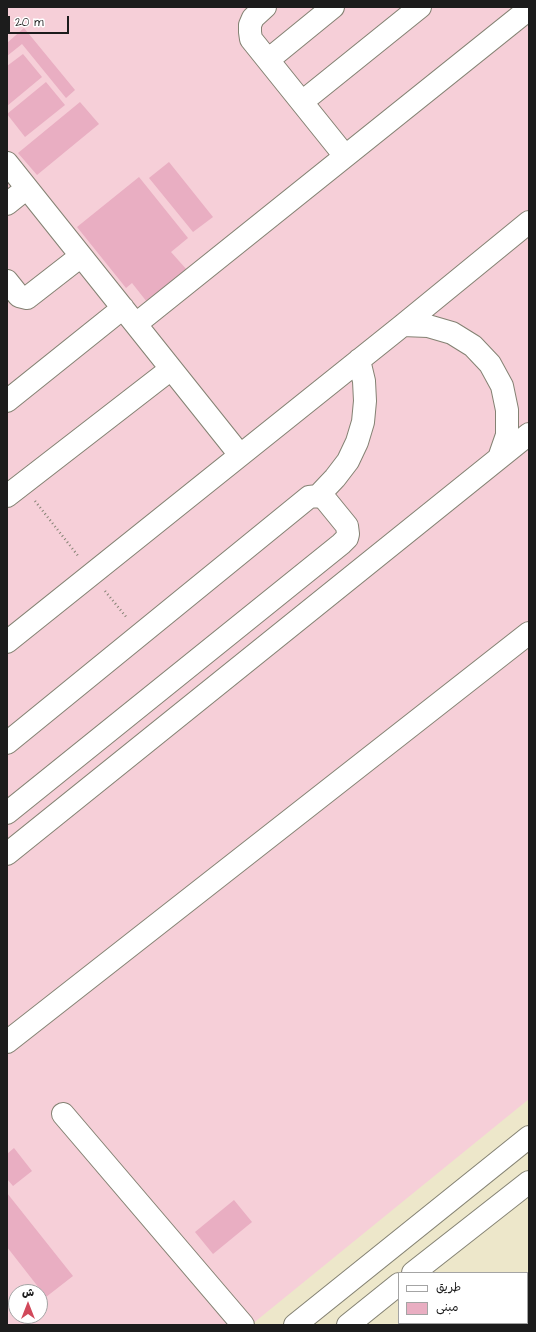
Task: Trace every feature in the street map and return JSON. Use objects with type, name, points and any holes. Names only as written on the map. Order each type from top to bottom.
[{"type":"street","points":[[265,7],[253,18],[250,25],[251,39],[345,156]]},
{"type":"street","points":[[268,60],[333,7]]},
{"type":"street","points":[[302,102],[420,7]]},
{"type":"street","points":[[7,401],[129,316],[345,156],[519,11]]},
{"type":"street","points":[[7,163],[240,455]]},
{"type":"street","points":[[7,204],[27,188]]},
{"type":"street","points":[[7,642],[403,325],[529,222]]},
{"type":"street","points":[[7,281],[19,296],[27,298],[81,256]]},
{"type":"street","points":[[403,325],[428,326],[452,333],[473,346],[490,364],[502,386],[507,410],[507,435],[499,458]]},
{"type":"street","points":[[318,496],[348,461],[357,442],[363,422],[365,401],[364,381],[359,360]]},
{"type":"street","points":[[14,490],[171,369]]},
{"type":"street","points":[[7,854],[529,434]]},
{"type":"street","points":[[7,743],[305,499],[318,496],[325,499],[347,526],[348,534],[344,541],[10,806]]},
{"type":"street","points":[[7,1042],[529,633]]},
{"type":"street","points":[[63,1114],[243,1325]]},
{"type":"street","points":[[295,1325],[529,1137]]},
{"type":"street","points":[[415,1272],[529,1182]]},
{"type":"street","points":[[348,1325],[398,1285]]},
{"type":"path","points":[[14,490],[92,574],[140,634]]},
{"type":"shaded area","points":[[7,7],[529,7],[529,1099],[251,1325],[7,1325]]},
{"type":"building","points":[[24,28],[75,90],[66,98],[22,44],[7,56],[7,43]]},
{"type":"building","points":[[23,54],[42,77],[7,106],[7,66]]},
{"type":"building","points":[[46,82],[65,105],[25,137],[7,114]]},
{"type":"building","points":[[80,102],[99,124],[37,175],[18,153]]},
{"type":"building","points":[[169,162],[213,217],[193,232],[149,178]]},
{"type":"building","points":[[139,177],[188,238],[171,252],[187,270],[147,302],[132,283],[126,288],[77,227]]},
{"type":"building","points":[[14,1148],[32,1171],[13,1186],[7,1179],[7,1154]]},
{"type":"building","points":[[7,1193],[73,1276],[48,1295],[48,1284],[36,1284],[7,1247]]},
{"type":"building","points":[[234,1200],[252,1222],[213,1254],[195,1232]]}]
